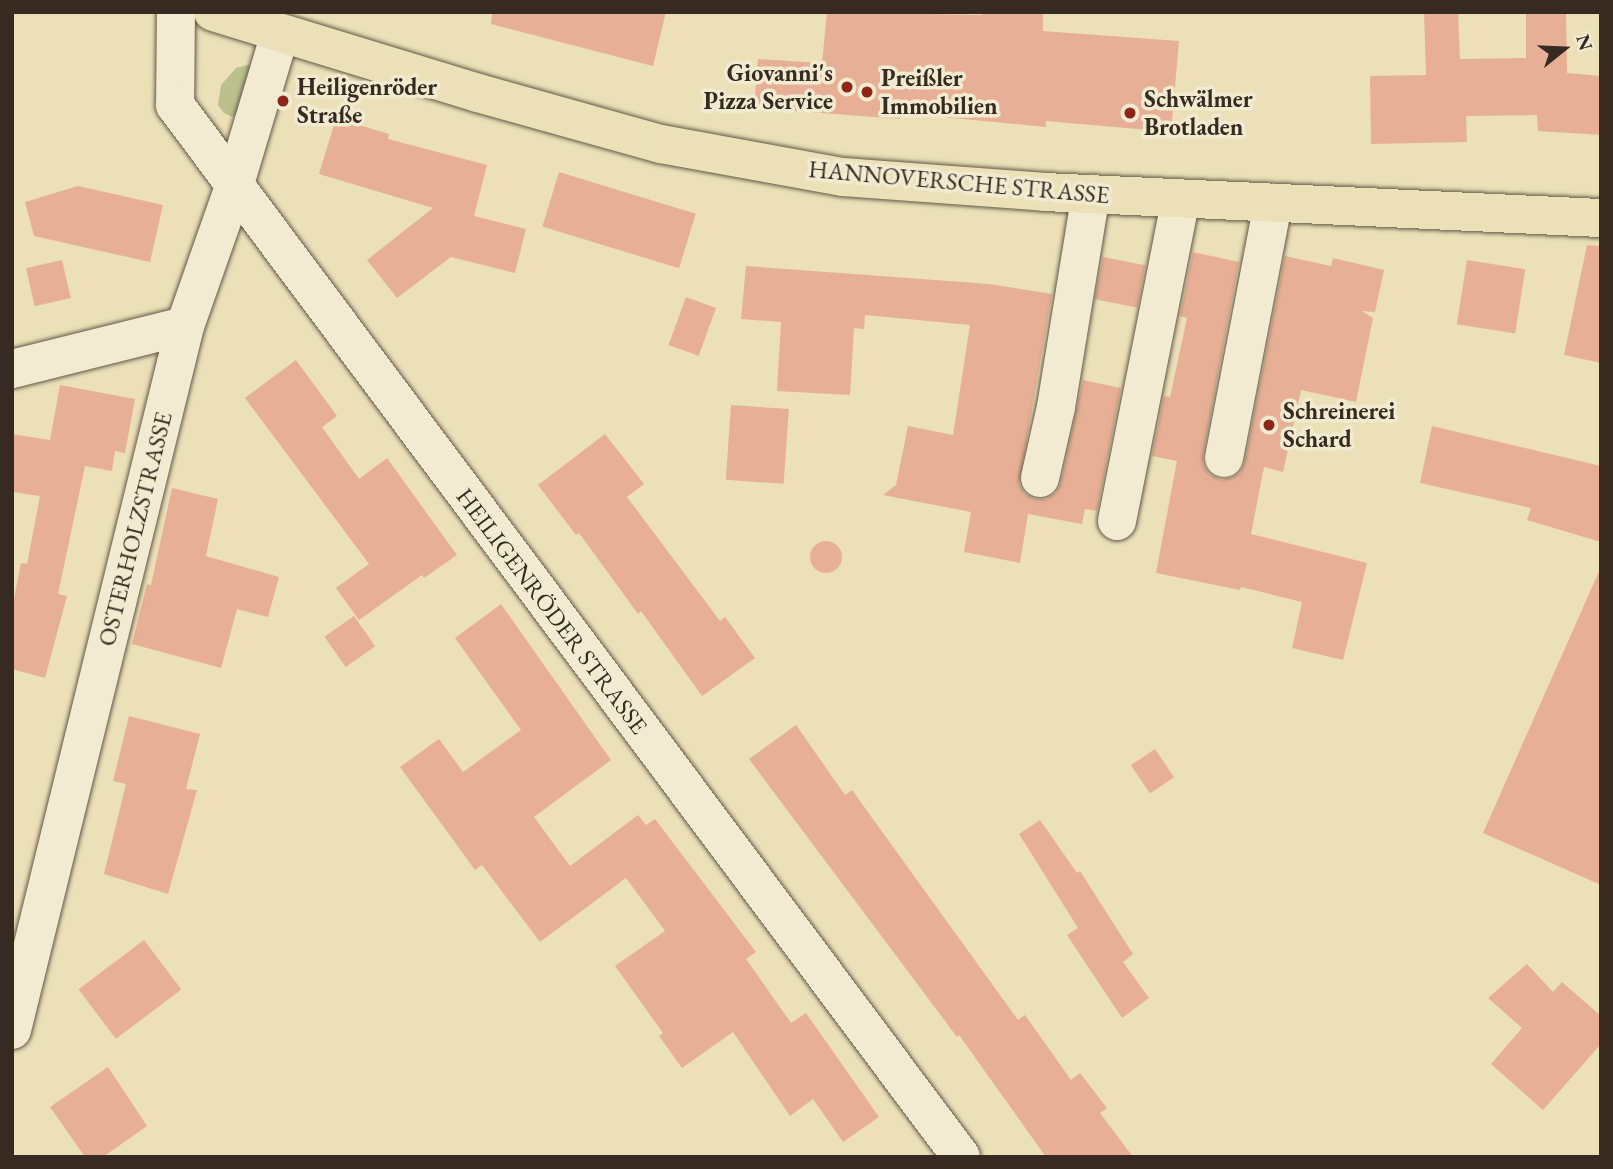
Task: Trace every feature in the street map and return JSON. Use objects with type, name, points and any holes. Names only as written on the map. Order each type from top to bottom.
[{"type":"main road","name":"HANNOVERSCHE STRASSE","points":[[213,12],[280,34],[661,144],[843,177],[1091,194],[1601,218]]},
{"type":"street","name":"HEILIGENRÖDER STRASSE","points":[[176,12],[175,105],[961,1157]]},
{"type":"street","name":"OSTERHOLZSTRASSE","points":[[12,1030],[184,326],[234,187],[280,34]]},
{"type":"street","points":[[1040,478],[1056,407],[1091,194]]},
{"type":"street","points":[[1117,521],[1181,198]]},
{"type":"street","points":[[1224,458],[1273,203]]},
{"type":"street","points":[[12,369],[184,326]]},
{"type":"green space","points":[[252,64],[238,113],[232,117],[224,113],[218,105],[221,85],[236,68]]},
{"type":"building","points":[[492,12],[666,12],[653,66],[491,24]]},
{"type":"building","points":[[827,12],[982,15],[982,12],[1043,12],[1043,31],[1179,41],[1171,132],[1046,121],[1046,127],[901,113],[900,119],[754,108],[758,59],[822,63]]},
{"type":"building","points":[[1424,12],[1458,12],[1460,59],[1526,58],[1526,12],[1566,12],[1567,73],[1601,76],[1601,135],[1538,131],[1537,115],[1466,116],[1467,142],[1371,144],[1370,76],[1426,75]]},
{"type":"building","points":[[336,118],[389,134],[388,139],[487,165],[474,216],[526,229],[515,273],[451,257],[397,298],[367,260],[433,208],[319,174]]},
{"type":"building","points":[[559,172],[696,214],[679,268],[542,227]]},
{"type":"building","points":[[78,186],[163,205],[150,262],[34,236],[25,202]]},
{"type":"building","points":[[1587,245],[1601,246],[1601,363],[1564,355]]},
{"type":"building","points":[[1193,252],[1239,262],[1203,454],[1203,465],[1209,474],[1221,480],[1240,473],[1245,462],[1285,256],[1331,266],[1333,258],[1384,270],[1375,312],[1362,311],[1373,318],[1356,402],[1301,390],[1283,472],[1264,467],[1251,534],[1367,563],[1343,660],[1292,648],[1302,602],[1241,587],[1240,590],[1156,573],[1177,461],[1152,456],[1164,396],[1170,397],[1187,318],[1180,316]]},
{"type":"building","points":[[1103,257],[1145,265],[1137,307],[1095,299]]},
{"type":"building","points":[[62,260],[71,298],[35,306],[26,268]]},
{"type":"building","points":[[1467,260],[1525,269],[1515,333],[1457,324]]},
{"type":"building","points":[[746,266],[989,284],[1052,294],[1019,484],[1025,494],[1035,499],[1046,499],[1056,493],[1061,483],[1083,380],[1121,388],[1097,511],[1085,509],[1082,524],[1028,514],[1020,563],[964,552],[971,512],[883,495],[896,485],[908,426],[953,435],[970,325],[865,315],[864,329],[854,328],[850,395],[777,391],[781,322],[741,319]]},
{"type":"building","points":[[686,297],[716,308],[699,356],[669,345]]},
{"type":"building","points":[[296,360],[337,416],[322,427],[359,479],[387,458],[457,555],[424,578],[422,575],[359,620],[336,588],[369,564],[245,398]]},
{"type":"building","points":[[60,385],[135,399],[125,453],[115,451],[112,471],[85,466],[58,594],[67,596],[45,678],[12,669],[12,609],[21,563],[27,564],[40,496],[12,492],[12,434],[50,440]]},
{"type":"building","points":[[731,405],[789,409],[784,484],[726,480]]},
{"type":"building","points":[[1432,426],[1601,466],[1601,542],[1527,520],[1531,508],[1420,483]]},
{"type":"building","points":[[605,434],[644,484],[627,497],[720,621],[725,617],[755,658],[702,696],[641,611],[638,614],[579,533],[576,535],[538,485]]},
{"type":"building","points":[[172,488],[218,499],[206,556],[279,577],[268,617],[237,609],[221,668],[132,644],[147,584],[151,585]]},
{"type":"building","points":[[826,541],[837,546],[842,557],[837,568],[826,573],[815,568],[810,557],[815,546]]},
{"type":"building","points":[[1601,567],[1601,885],[1483,833]]},
{"type":"building","points":[[501,604],[611,760],[534,817],[570,866],[638,815],[646,825],[655,819],[756,952],[746,959],[791,1023],[806,1013],[879,1117],[843,1142],[813,1099],[790,1116],[733,1032],[682,1068],[659,1036],[663,1033],[615,966],[665,931],[626,878],[540,942],[482,865],[475,870],[400,767],[439,739],[463,772],[521,730],[455,638]]},
{"type":"building","points":[[354,616],[375,646],[346,667],[325,637]]},
{"type":"building","points":[[129,716],[200,734],[186,789],[197,790],[168,894],[104,874],[126,784],[113,781]]},
{"type":"building","points":[[796,725],[845,795],[852,790],[1018,1020],[1025,1015],[1071,1080],[1080,1073],[1107,1108],[1100,1113],[1133,1157],[1046,1157],[959,1035],[957,1037],[749,759]]},
{"type":"building","points":[[1155,749],[1174,777],[1150,793],[1131,765]]},
{"type":"building","points":[[1040,820],[1077,873],[1080,871],[1133,954],[1123,962],[1149,998],[1122,1018],[1067,935],[1078,928],[1019,834]]},
{"type":"building","points":[[144,940],[181,990],[116,1039],[79,989]]},
{"type":"building","points":[[1527,964],[1553,992],[1562,982],[1601,1016],[1601,1044],[1543,1110],[1491,1064],[1522,1028],[1488,998]]},
{"type":"building","points":[[108,1067],[147,1126],[103,1157],[85,1157],[50,1107]]},
{"type":"place","name":"Giovanni's Pizza Service","points":[[847,87]]},
{"type":"place","name":"Preißler Immobilien","points":[[867,92]]},
{"type":"place","name":"Heiligenröder Straße","points":[[283,101]]},
{"type":"place","name":"Schwälmer Brotladen","points":[[1130,113]]},
{"type":"place","name":"Schreinerei Schard","points":[[1269,425]]}]
